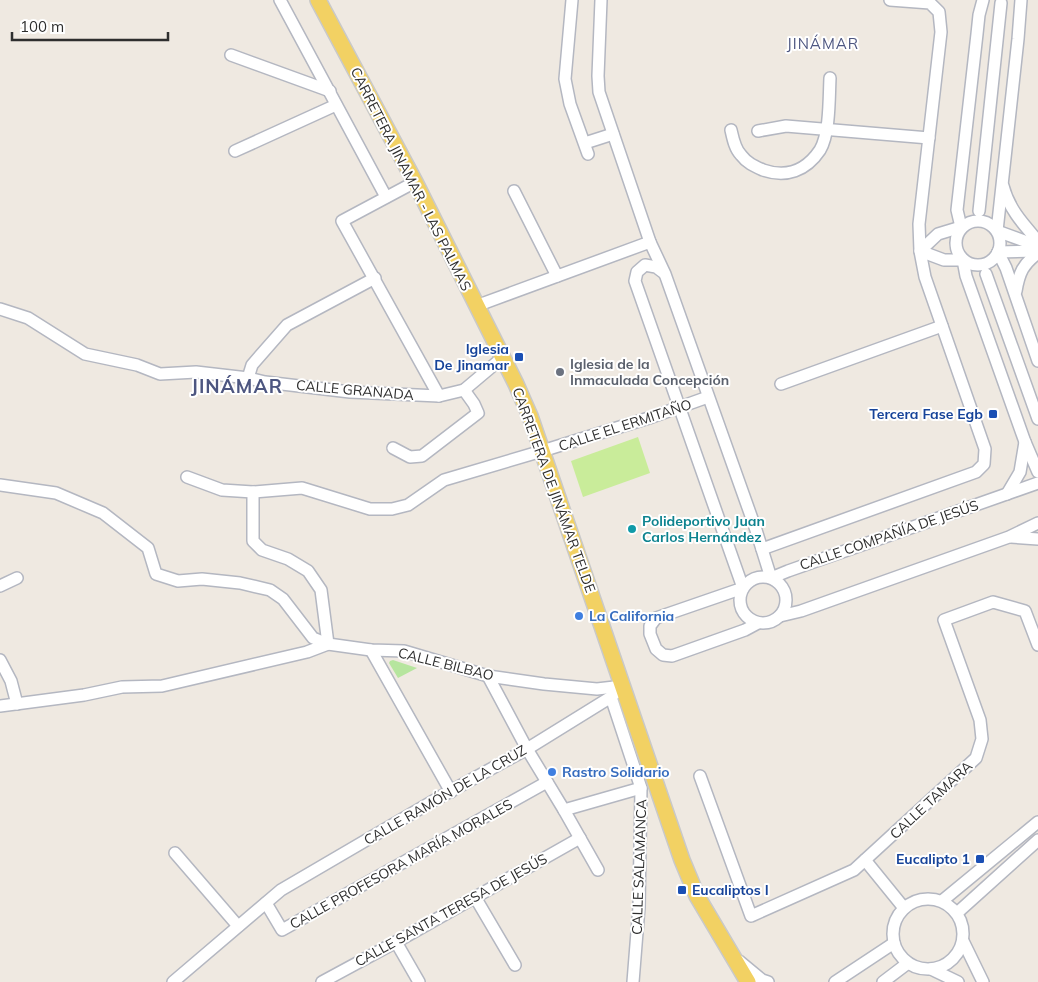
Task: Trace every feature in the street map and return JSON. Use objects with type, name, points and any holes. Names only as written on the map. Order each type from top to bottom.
[{"type":"main road","name":"CARRETERA JINAMAR - LAS PALMAS","points":[[327,0],[352,64],[414,182],[502,358]]},
{"type":"main road","name":"CARRETERA DE JINÁMAR TELDE","points":[[502,358],[530,416],[682,860],[697,896],[748,982]]},
{"type":"street","points":[[280,0],[386,197]]},
{"type":"street","points":[[572,0],[565,79],[570,104],[586,149],[614,134]]},
{"type":"street","points":[[601,0],[599,92],[650,242],[665,274],[771,578]]},
{"type":"street","points":[[781,384],[942,326],[925,277],[920,252],[919,224],[941,32],[940,12],[930,3],[890,0]]},
{"type":"street","points":[[977,0],[979,15]]},
{"type":"street","points":[[920,252],[938,234],[961,227],[968,222],[976,220],[992,225],[1000,238],[1000,245],[993,259],[978,265],[970,264],[963,260],[955,248],[957,233],[961,227],[957,210],[979,15],[983,0]]},
{"type":"street","points":[[1019,28],[1028,0]]},
{"type":"street","points":[[979,211],[1002,3]]},
{"type":"street","points":[[997,231],[1019,28],[1019,3]]},
{"type":"street","points":[[231,55],[330,91]]},
{"type":"street","points":[[731,130],[734,143],[740,154],[752,166],[783,174],[796,171],[811,161],[821,148],[827,129],[830,78]]},
{"type":"street","points":[[234,151],[336,106]]},
{"type":"street","points":[[758,131],[786,126],[929,138]]},
{"type":"street","points":[[414,182],[342,221],[439,396]]},
{"type":"street","points":[[1002,182],[1006,196],[1017,218],[1038,240]]},
{"type":"street","points":[[514,191],[557,276]]},
{"type":"street","points":[[919,224],[938,234]]},
{"type":"street","points":[[997,231],[1038,246]]},
{"type":"street","points":[[650,242],[645,265],[637,272],[635,281],[743,588]]},
{"type":"street","points":[[476,306],[650,242]]},
{"type":"street","points":[[920,252],[944,260]]},
{"type":"street","points":[[998,252],[1038,252]]},
{"type":"street","points":[[998,252],[1016,295],[1038,361]]},
{"type":"street","points":[[1016,295],[1018,277],[1029,260],[1038,252]]},
{"type":"street","points":[[925,277],[937,262],[963,260]]},
{"type":"street","points":[[963,260],[966,276],[1038,472]]},
{"type":"street","points":[[645,265],[656,267],[665,274]]},
{"type":"street","points":[[986,274],[1038,419]]},
{"type":"street","points":[[248,378],[252,364],[287,325],[374,278]]},
{"type":"street","name":"CALLE GRANADA","points":[[0,310],[28,318],[84,354],[137,365],[160,374],[196,372],[350,392],[439,396],[464,390],[502,358]]},
{"type":"street","name":"CALLE COMPAÑÍA DE JESÚS","points":[[762,549],[976,472],[984,464],[985,449],[942,326]]},
{"type":"street","points":[[393,448],[410,457],[422,456],[478,413],[464,390]]},
{"type":"street","name":"CALLE EL ERMITAÑO","points":[[187,477],[222,490],[254,492],[302,488],[370,509],[392,509],[408,505],[444,480],[542,451],[708,397]]},
{"type":"street","points":[[1007,494],[1020,472],[1026,442]]},
{"type":"street","name":"CALLE COMPAÑÍA DE JESÚS","points":[[771,578],[1038,483]]},
{"type":"street","name":"CALLE BILBAO","points":[[0,485],[56,493],[103,513],[148,548],[156,574],[178,581],[202,579],[240,583],[270,590],[283,599],[313,638],[328,644],[371,650],[404,651],[488,676],[544,684],[597,689],[623,686]]},
{"type":"street","points":[[0,706],[84,695],[122,687],[162,686],[307,652],[328,644],[321,590],[308,571],[288,559],[262,550],[253,541],[254,492]]},
{"type":"street","points":[[780,616],[801,611],[1009,537],[1038,523]]},
{"type":"street","points":[[1009,537],[1038,539]]},
{"type":"street","points":[[761,577],[771,578],[780,585],[786,595],[786,606],[780,616],[774,621],[758,623],[748,618],[741,610],[739,599],[743,588],[750,580],[761,577]]},
{"type":"street","points":[[0,586],[17,578]]},
{"type":"street","points":[[743,588],[656,618],[650,626],[650,634],[656,649],[663,655],[672,656],[745,630],[758,623]]},
{"type":"street","name":"CALLE TAMARA","points":[[700,776],[750,916],[854,870],[976,758],[982,740],[980,720],[944,620],[994,602],[1025,611],[1038,645]]},
{"type":"street","points":[[371,650],[450,792]]},
{"type":"street","points":[[0,660],[11,681],[17,704]]},
{"type":"street","points":[[488,676],[526,749],[598,870]]},
{"type":"street","name":"CALLE RAMÓN DE LA CRUZ","points":[[173,982],[281,890],[526,749],[611,696],[623,686]]},
{"type":"street","name":"CALLE SALAMANCA","points":[[611,696],[640,788],[640,907],[633,982]]},
{"type":"street","name":"CALLE PROFESORA MARÍA MORALES","points":[[266,903],[282,930],[547,782]]},
{"type":"street","points":[[564,810],[640,788]]},
{"type":"street","points":[[942,901],[1038,822]]},
{"type":"street","name":"CALLE SANTA TERESA DE JESÚS","points":[[322,982],[580,838]]},
{"type":"street","points":[[957,913],[1038,840]]},
{"type":"street","points":[[175,854],[238,926]]},
{"type":"street","points":[[865,860],[904,908]]},
{"type":"street","points":[[476,897],[515,965]]},
{"type":"street","points":[[932,898],[942,901],[957,913],[963,926],[963,941],[959,952],[952,960],[942,966],[931,969],[919,968],[908,963],[899,954],[894,943],[892,930],[896,918],[912,902],[932,898]]},
{"type":"street","points":[[963,941],[983,982]]},
{"type":"street","points":[[396,942],[419,982]]},
{"type":"street","points":[[835,982],[894,943]]},
{"type":"street","points":[[734,957],[762,980],[768,982]]},
{"type":"street","points":[[883,982],[908,963]]},
{"type":"street","points":[[931,969],[958,982]]},
{"type":"green space","points":[[638,437],[650,473],[583,497],[571,461]]},
{"type":"green space","points":[[393,660],[417,668],[398,678],[389,663]]},
{"type":"place","name":"Iglesia De Jinamar","points":[[519,357]]},
{"type":"place","name":"Iglesia de la Inmaculada Concepción","points":[[560,372]]},
{"type":"place","name":"Tercera Fase Egb","points":[[993,414]]},
{"type":"place","name":"Polideportivo Juan Carlos Hernández","points":[[632,529]]},
{"type":"place","name":"La California","points":[[579,616]]},
{"type":"place","name":"Rastro Solidario","points":[[552,772]]},
{"type":"place","name":"Eucalipto 1","points":[[980,859]]},
{"type":"place","name":"Eucaliptos I","points":[[682,890]]},
{"type":"district","name":"JINÁMAR","points":[[823,43]]},
{"type":"district","name":"JINÁMAR","points":[[237,386]]}]
